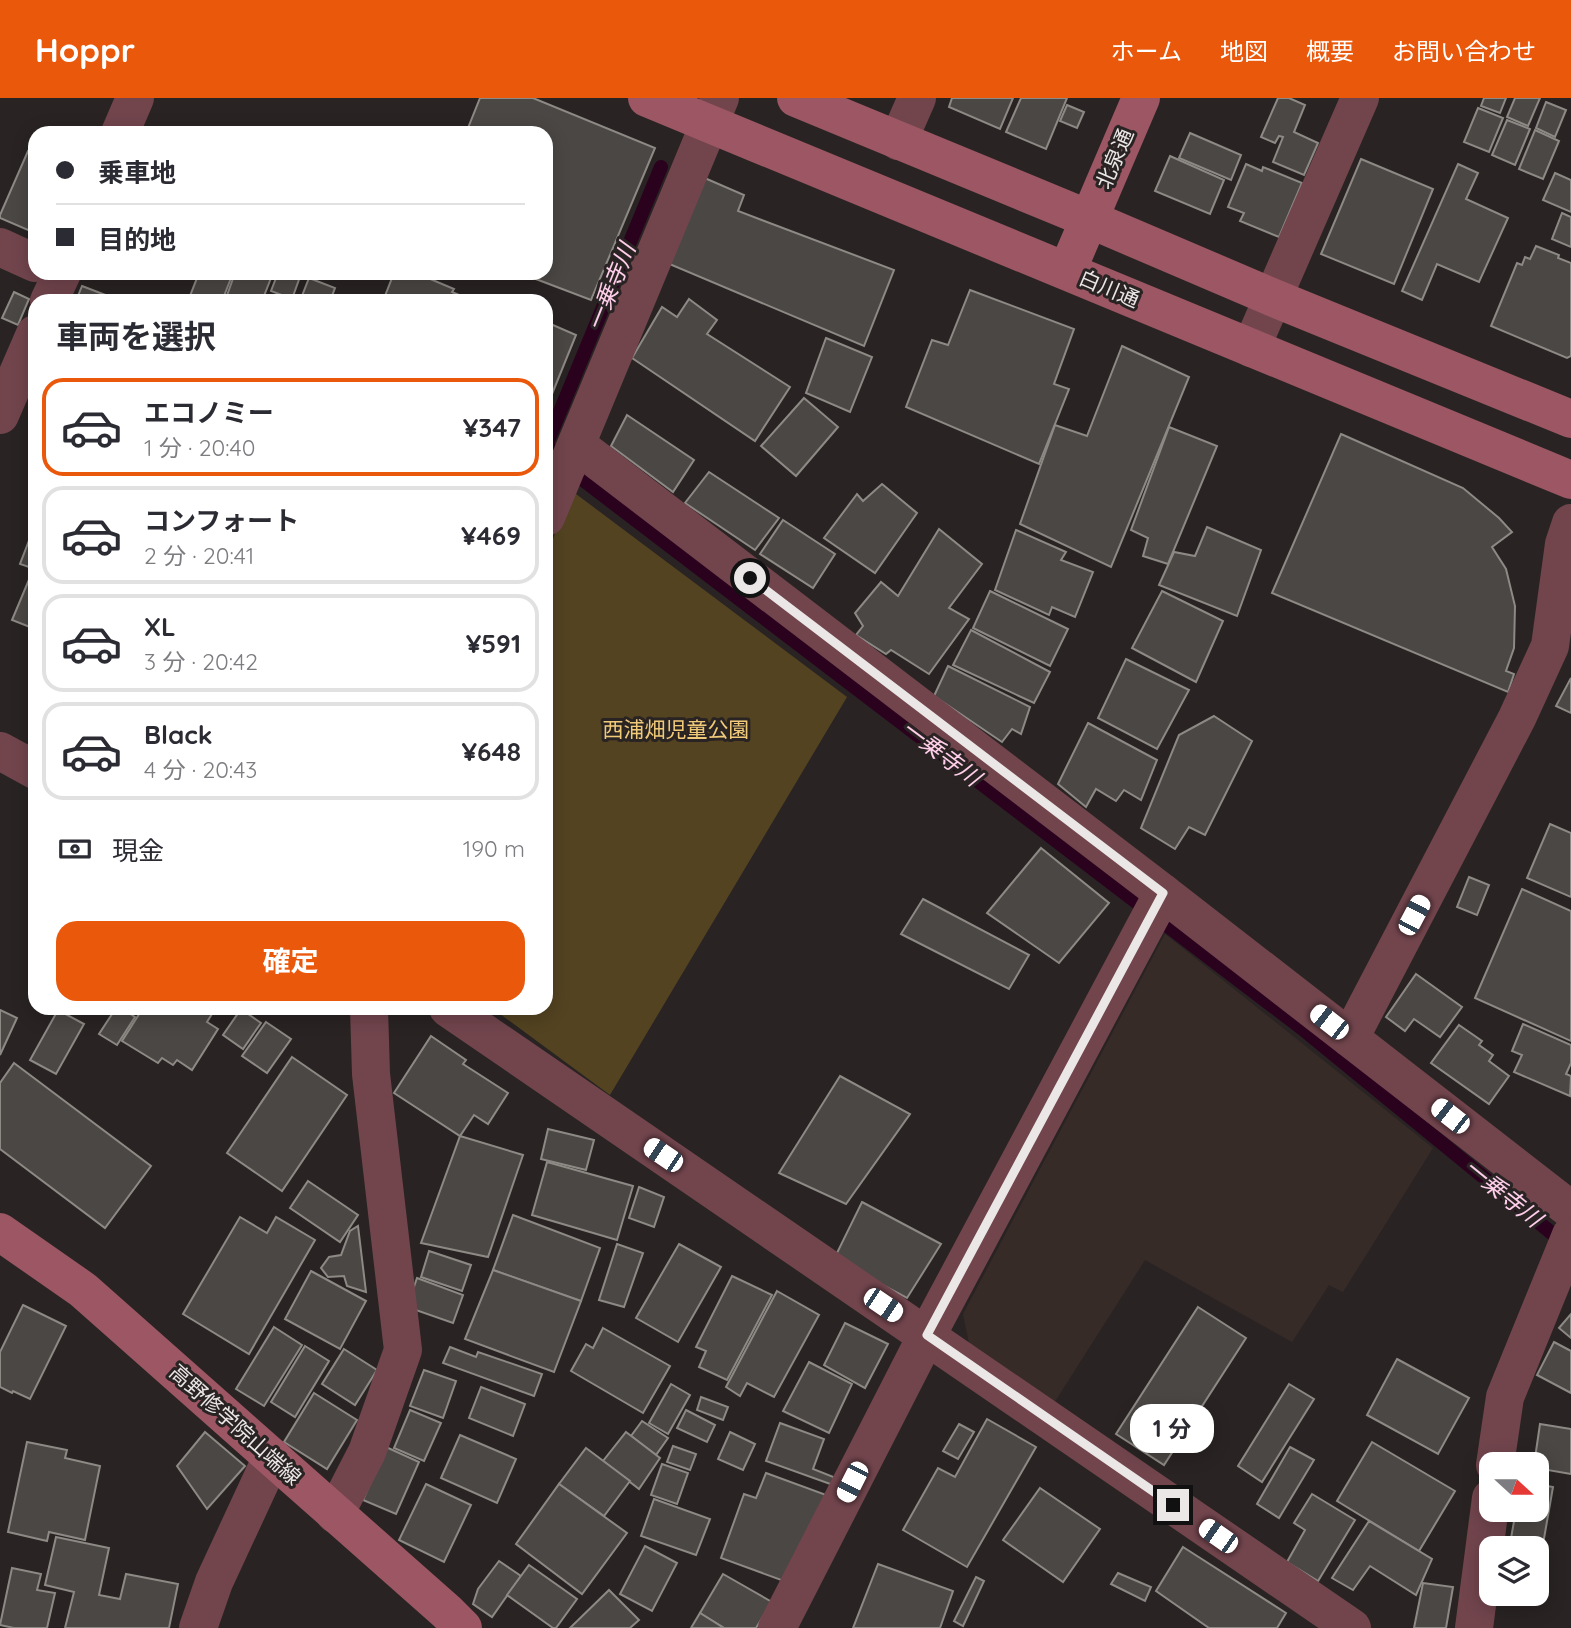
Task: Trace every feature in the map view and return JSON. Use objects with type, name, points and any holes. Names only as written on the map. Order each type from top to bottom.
[{"type":"street","points":[[123,126],[135,98]]},
{"type":"street","name":"白川通","points":[[647,98],[715,111],[1067,271],[1571,480]]},
{"type":"street","points":[[796,98],[1571,419]]},
{"type":"street","points":[[898,141],[917,98]]},
{"type":"street","name":"北泉通","points":[[1067,271],[1141,98]]},
{"type":"street","points":[[1251,348],[1360,98]]},
{"type":"street","points":[[553,501],[715,111]]},
{"type":"street","points":[[0,247],[28,263]]},
{"type":"street","points":[[0,415],[28,350]]},
{"type":"street","points":[[577,445],[1163,893],[1571,1210]]},
{"type":"street","points":[[1350,1038],[1517,718],[1550,646],[1564,544],[1571,523]]},
{"type":"street","points":[[0,751],[28,766]]},
{"type":"street","points":[[777,1628],[927,1335],[1163,893]]},
{"type":"street","points":[[335,1514],[367,1452],[402,1350],[371,1074],[369,1015]]},
{"type":"street","points":[[458,1015],[1352,1628]]},
{"type":"street","name":"高野修学院山端線","points":[[0,1231],[83,1290],[463,1628]]},
{"type":"street","points":[[1497,1452],[1504,1397],[1571,1235]]},
{"type":"street","points":[[198,1628],[214,1582],[272,1457]]},
{"type":"street","points":[[1474,1628],[1488,1522]]},
{"type":"shaded area","points":[[1165,934],[1433,1148],[1343,1292],[1329,1285],[1292,1342],[1145,1260],[1054,1403],[970,1348],[963,1314]]},
{"type":"green space","name":"西浦畑児童公園","points":[[572,491],[847,697],[610,1095],[501,1015],[553,1015],[553,538]]},
{"type":"building","points":[[480,98],[533,98],[655,148],[591,300],[538,280],[553,280],[553,126],[469,126]]},
{"type":"building","points":[[952,98],[1013,98],[1000,129],[949,107]]},
{"type":"building","points":[[1021,98],[1067,98],[1046,149],[1006,132]]},
{"type":"building","points":[[1278,98],[1289,98],[1305,105],[1294,132],[1318,143],[1304,175],[1273,162],[1283,137],[1279,136],[1275,143],[1261,137]]},
{"type":"building","points":[[1484,98],[1506,98],[1500,113],[1481,106]]},
{"type":"building","points":[[1515,98],[1540,98],[1528,126],[1507,117]]},
{"type":"building","points":[[1546,102],[1566,110],[1555,137],[1536,128]]},
{"type":"building","points":[[1067,105],[1084,112],[1077,128],[1060,121]]},
{"type":"building","points":[[1478,108],[1503,118],[1489,152],[1464,142]]},
{"type":"building","points":[[1507,120],[1530,129],[1515,165],[1492,155]]},
{"type":"building","points":[[1535,130],[1559,141],[1543,179],[1519,169]]},
{"type":"building","points":[[1190,133],[1241,155],[1231,180],[1179,158]]},
{"type":"building","points":[[28,151],[28,230],[0,218]]},
{"type":"building","points":[[1170,156],[1224,180],[1210,214],[1155,191]]},
{"type":"building","points":[[1361,159],[1433,189],[1394,284],[1321,254]]},
{"type":"building","points":[[1246,164],[1262,171],[1263,167],[1302,183],[1279,237],[1240,221],[1244,213],[1228,207]]},
{"type":"building","points":[[1458,164],[1478,173],[1466,199],[1508,218],[1479,282],[1437,264],[1422,300],[1402,291]]},
{"type":"building","points":[[1555,173],[1571,180],[1571,212],[1543,200]]},
{"type":"building","points":[[700,176],[744,195],[738,211],[894,270],[864,346],[667,263]]},
{"type":"building","points":[[1562,213],[1571,217],[1571,247],[1552,239]]},
{"type":"building","points":[[1536,246],[1571,263],[1571,356],[1567,358],[1491,326],[1517,263],[1522,265],[1525,257],[1530,259]]},
{"type":"building","points":[[196,280],[230,280],[225,294],[191,294]]},
{"type":"building","points":[[232,280],[270,280],[265,294],[228,294]]},
{"type":"building","points":[[275,280],[299,280],[294,294],[271,291]]},
{"type":"building","points":[[308,280],[335,288],[333,294],[303,294]]},
{"type":"building","points":[[391,280],[433,280],[454,289],[452,292],[457,294],[386,294]]},
{"type":"building","points":[[82,286],[103,294],[79,294]]},
{"type":"building","points":[[970,290],[1074,329],[1054,384],[1069,389],[1039,464],[906,407],[932,340],[948,345]]},
{"type":"building","points":[[14,292],[28,299],[18,325],[2,318]]},
{"type":"building","points":[[689,299],[717,320],[707,334],[790,387],[755,441],[632,358],[662,307],[677,317]]},
{"type":"building","points":[[553,325],[576,335],[553,392]]},
{"type":"building","points":[[826,338],[872,357],[850,412],[806,393]]},
{"type":"building","points":[[1122,346],[1189,377],[1111,567],[1020,524],[1055,425],[1087,436]]},
{"type":"building","points":[[804,398],[838,427],[796,476],[761,446]]},
{"type":"building","points":[[627,415],[694,460],[673,492],[611,446]]},
{"type":"building","points":[[1169,427],[1217,446],[1168,564],[1143,556],[1148,538],[1131,530]]},
{"type":"building","points":[[1341,434],[1463,488],[1512,532],[1492,547],[1506,569],[1515,606],[1514,648],[1506,671],[1514,674],[1508,692],[1272,593]]},
{"type":"building","points":[[709,472],[779,518],[755,550],[685,503]]},
{"type":"building","points":[[882,484],[917,513],[875,573],[824,538],[857,494],[863,501]]},
{"type":"building","points":[[783,520],[835,554],[813,588],[760,554]]},
{"type":"building","points":[[1207,527],[1261,550],[1237,616],[1159,585],[1174,552],[1195,556]]},
{"type":"building","points":[[939,529],[982,564],[949,608],[969,619],[929,674],[891,650],[886,654],[856,635],[863,626],[855,613],[881,582],[898,596]]},
{"type":"building","points":[[1016,530],[1066,552],[1061,560],[1093,572],[1075,617],[1052,607],[1049,615],[995,590]]},
{"type":"building","points":[[28,543],[28,567],[20,564]]},
{"type":"building","points":[[28,582],[28,626],[12,620]]},
{"type":"building","points":[[990,591],[1068,629],[1050,666],[973,628]]},
{"type":"building","points":[[1162,591],[1223,621],[1196,682],[1132,648]]},
{"type":"building","points":[[971,630],[1050,672],[1034,703],[953,665]]},
{"type":"building","points":[[1126,659],[1189,690],[1157,749],[1098,718]]},
{"type":"building","points":[[948,666],[1030,707],[1021,734],[1012,729],[1002,742],[934,696]]},
{"type":"building","points":[[1571,678],[1571,713],[1556,706]]},
{"type":"building","points":[[1214,716],[1252,741],[1205,835],[1189,827],[1175,849],[1141,828],[1179,735]]},
{"type":"building","points":[[1088,723],[1157,760],[1141,800],[1124,790],[1116,801],[1096,789],[1086,807],[1058,784]]},
{"type":"building","points":[[1550,824],[1571,833],[1571,897],[1527,878]]},
{"type":"building","points":[[1041,848],[1109,903],[1059,963],[987,913]]},
{"type":"building","points":[[1469,877],[1489,885],[1477,915],[1457,907]]},
{"type":"building","points":[[1522,889],[1571,911],[1571,1041],[1475,998]]},
{"type":"building","points":[[923,899],[1029,955],[1009,989],[901,934]]},
{"type":"building","points":[[1416,974],[1462,1007],[1440,1037],[1414,1019],[1405,1031],[1386,1017]]},
{"type":"building","points":[[0,1010],[17,1018],[0,1055]]},
{"type":"building","points":[[55,1015],[67,1015],[84,1024],[56,1074],[30,1060]]},
{"type":"building","points":[[111,1015],[135,1017],[117,1045],[99,1034]]},
{"type":"building","points":[[139,1015],[211,1015],[207,1022],[218,1029],[192,1070],[177,1060],[173,1065],[162,1058],[158,1063],[122,1041]]},
{"type":"building","points":[[237,1015],[250,1015],[261,1023],[243,1049],[223,1035]]},
{"type":"building","points":[[266,1022],[291,1039],[267,1073],[242,1056]]},
{"type":"building","points":[[1523,1024],[1571,1045],[1571,1063],[1566,1074],[1571,1076],[1570,1096],[1514,1072],[1522,1055],[1512,1051]]},
{"type":"building","points":[[1459,1025],[1482,1041],[1479,1045],[1493,1055],[1489,1061],[1509,1076],[1489,1104],[1431,1063]]},
{"type":"building","points":[[431,1036],[466,1060],[463,1064],[508,1093],[488,1124],[474,1115],[460,1136],[394,1093]]},
{"type":"building","points":[[292,1057],[347,1095],[282,1191],[227,1153]]},
{"type":"building","points":[[14,1063],[151,1166],[105,1228],[0,1149],[0,1083]]},
{"type":"building","points":[[840,1076],[910,1114],[846,1204],[779,1173]]},
{"type":"building","points":[[548,1129],[594,1140],[586,1170],[541,1159]]},
{"type":"building","points":[[460,1136],[523,1155],[488,1257],[421,1243]]},
{"type":"building","points":[[547,1162],[633,1186],[617,1240],[532,1215]]},
{"type":"building","points":[[308,1181],[358,1215],[340,1242],[290,1208]]},
{"type":"building","points":[[639,1187],[664,1197],[654,1227],[629,1218]]},
{"type":"building","points":[[862,1202],[941,1244],[907,1298],[834,1259]]},
{"type":"building","points":[[513,1215],[600,1248],[581,1301],[493,1270]]},
{"type":"building","points":[[240,1217],[267,1233],[276,1217],[315,1240],[249,1354],[183,1314]]},
{"type":"building","points":[[358,1226],[366,1292],[347,1286],[344,1276],[328,1277],[321,1268],[329,1257],[341,1255],[350,1231]]},
{"type":"building","points":[[617,1244],[643,1253],[624,1307],[599,1300]]},
{"type":"building","points":[[679,1244],[721,1267],[678,1342],[636,1318]]},
{"type":"building","points":[[429,1251],[471,1265],[462,1291],[421,1277]]},
{"type":"building","points":[[493,1270],[581,1301],[554,1372],[465,1339]]},
{"type":"building","points":[[311,1271],[366,1301],[340,1349],[285,1319]]},
{"type":"building","points":[[732,1276],[772,1295],[727,1380],[699,1367],[706,1351],[696,1347]]},
{"type":"building","points":[[417,1278],[463,1295],[453,1323],[407,1307]]},
{"type":"building","points":[[777,1291],[819,1315],[774,1397],[747,1383],[740,1396],[726,1387]]},
{"type":"building","points":[[23,1305],[66,1326],[30,1399],[0,1387],[0,1352]]},
{"type":"building","points":[[1198,1307],[1246,1338],[1164,1465],[1116,1434]]},
{"type":"building","points":[[1571,1314],[1571,1338],[1559,1328]]},
{"type":"building","points":[[845,1323],[888,1344],[865,1388],[824,1365]]},
{"type":"building","points":[[274,1327],[302,1345],[264,1406],[236,1389]]},
{"type":"building","points":[[603,1328],[670,1366],[643,1413],[571,1371],[586,1344],[593,1348]]},
{"type":"building","points":[[1554,1342],[1571,1351],[1571,1393],[1537,1375]]},
{"type":"building","points":[[305,1346],[329,1361],[295,1417],[271,1402]]},
{"type":"building","points":[[450,1347],[476,1357],[478,1352],[542,1374],[534,1396],[443,1363]]},
{"type":"building","points":[[344,1349],[377,1370],[355,1405],[322,1384]]},
{"type":"building","points":[[1397,1359],[1469,1398],[1438,1454],[1367,1415]]},
{"type":"building","points":[[809,1362],[852,1384],[829,1433],[783,1411]]},
{"type":"building","points":[[424,1370],[456,1381],[443,1418],[410,1406]]},
{"type":"building","points":[[671,1384],[690,1395],[668,1434],[649,1423]]},
{"type":"building","points":[[1289,1384],[1314,1399],[1262,1482],[1238,1466]]},
{"type":"building","points":[[481,1387],[525,1404],[513,1436],[469,1418]]},
{"type":"building","points":[[314,1393],[357,1420],[327,1469],[284,1442]]},
{"type":"building","points":[[701,1397],[728,1407],[723,1420],[697,1410]]},
{"type":"building","points":[[410,1410],[441,1423],[424,1461],[394,1448]]},
{"type":"building","points":[[686,1410],[715,1425],[707,1442],[677,1428]]},
{"type":"building","points":[[987,1419],[1036,1447],[967,1567],[903,1530],[938,1468],[955,1477]]},
{"type":"building","points":[[642,1421],[668,1438],[656,1455],[631,1436]]},
{"type":"building","points":[[780,1423],[824,1439],[813,1469],[836,1478],[833,1485],[766,1461]]},
{"type":"building","points":[[959,1424],[974,1432],[958,1459],[943,1451]]},
{"type":"building","points":[[1540,1424],[1571,1429],[1571,1474],[1549,1470],[1549,1452],[1536,1452]]},
{"type":"building","points":[[205,1432],[245,1466],[207,1509],[177,1466]]},
{"type":"building","points":[[626,1432],[660,1458],[639,1489],[603,1461]]},
{"type":"building","points":[[730,1432],[755,1444],[743,1470],[718,1459]]},
{"type":"building","points":[[460,1435],[516,1459],[497,1503],[441,1478]]},
{"type":"building","points":[[27,1442],[67,1450],[65,1458],[100,1466],[85,1540],[49,1532],[47,1541],[8,1532]]},
{"type":"building","points":[[1372,1442],[1455,1491],[1419,1551],[1337,1501]]},
{"type":"building","points":[[673,1446],[696,1454],[690,1470],[667,1462]]},
{"type":"building","points":[[386,1447],[419,1462],[396,1514],[363,1500]]},
{"type":"building","points":[[1290,1447],[1314,1460],[1279,1518],[1257,1504]]},
{"type":"building","points":[[586,1448],[630,1481],[604,1516],[559,1484]]},
{"type":"building","points":[[662,1464],[688,1473],[677,1504],[651,1495]]},
{"type":"building","points":[[766,1473],[829,1496],[795,1585],[721,1558],[744,1494],[756,1498]]},
{"type":"building","points":[[426,1484],[471,1505],[444,1562],[399,1540]]},
{"type":"building","points":[[559,1484],[627,1533],[582,1594],[516,1544]]},
{"type":"building","points":[[1549,1486],[1553,1487],[1549,1510]]},
{"type":"building","points":[[1040,1488],[1100,1529],[1063,1582],[1003,1540]]},
{"type":"building","points":[[1312,1494],[1355,1520],[1318,1581],[1287,1562],[1305,1530],[1294,1523]]},
{"type":"building","points":[[654,1499],[710,1519],[696,1555],[641,1536]]},
{"type":"building","points":[[1369,1521],[1432,1559],[1416,1595],[1370,1566],[1353,1590],[1332,1578]]},
{"type":"building","points":[[1514,1522],[1547,1522],[1544,1536],[1511,1536]]},
{"type":"building","points":[[56,1537],[109,1548],[99,1595],[120,1599],[126,1574],[178,1584],[169,1628],[65,1628],[74,1592],[45,1585]]},
{"type":"building","points":[[645,1546],[677,1563],[652,1611],[620,1594]]},
{"type":"building","points":[[1183,1547],[1286,1613],[1277,1628],[1209,1628],[1156,1591]]},
{"type":"building","points":[[499,1561],[521,1576],[492,1617],[473,1604],[478,1589]]},
{"type":"building","points":[[878,1564],[953,1591],[940,1628],[853,1628]]},
{"type":"building","points":[[529,1565],[577,1599],[556,1628],[507,1595]]},
{"type":"building","points":[[12,1568],[41,1574],[37,1590],[55,1593],[47,1628],[14,1628],[0,1625]]},
{"type":"building","points":[[1118,1573],[1151,1587],[1145,1601],[1111,1584]]},
{"type":"building","points":[[723,1574],[772,1602],[756,1628],[724,1628],[700,1613]]},
{"type":"building","points":[[976,1577],[984,1581],[963,1626],[954,1621]]},
{"type":"building","points":[[1423,1583],[1453,1587],[1446,1628],[1414,1628]]},
{"type":"building","points":[[609,1590],[639,1620],[630,1628],[570,1628]]},
{"type":"building","points":[[700,1613],[724,1628],[691,1628]]},
{"type":"waterway","name":"一乗寺川","points":[[553,428],[661,167]]},
{"type":"waterway","name":"一乗寺川","points":[[553,457],[1304,1030],[1565,1244]]},
{"type":"route","points":[[750,578],[1163,893],[927,1335],[1173,1505]]}]
